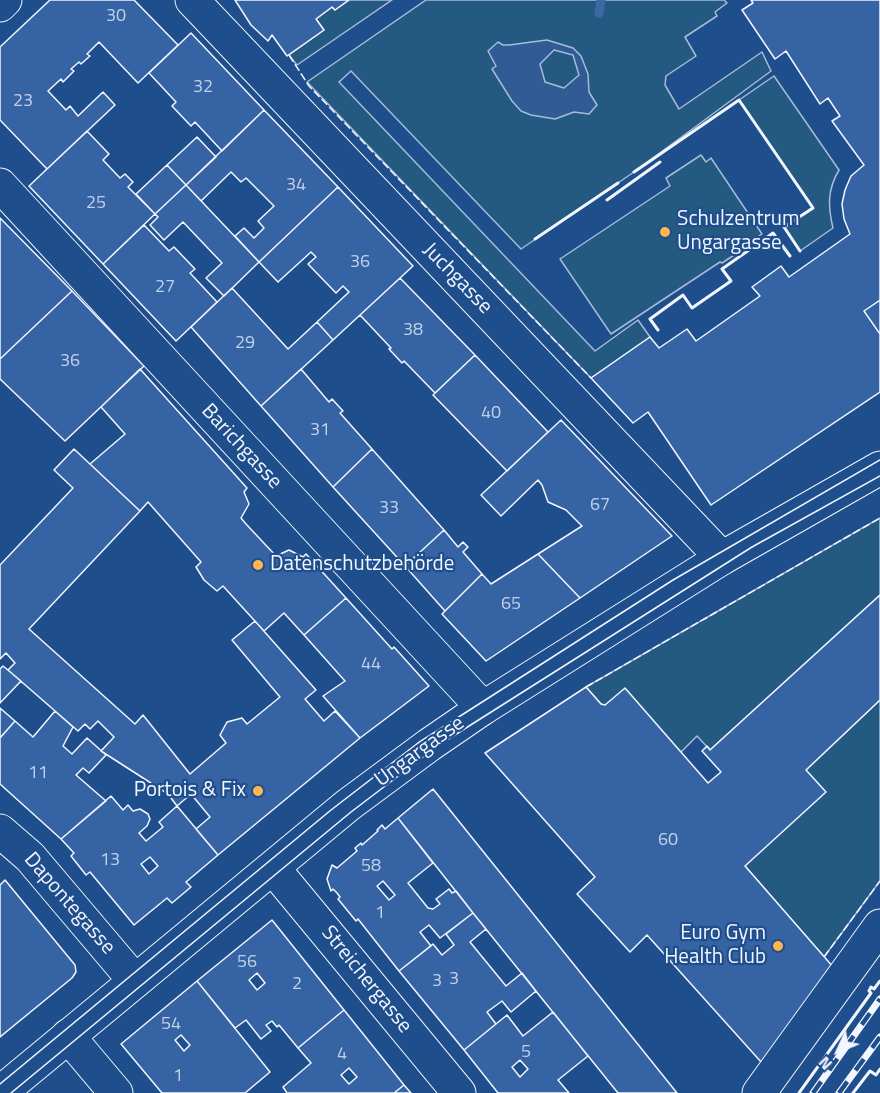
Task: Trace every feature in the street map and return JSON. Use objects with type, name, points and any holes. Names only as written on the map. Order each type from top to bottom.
[{"type":"street","points":[[0,5],[5,0]]},
{"type":"street","name":"Juchgasse","points":[[192,0],[722,558]]},
{"type":"street","name":"Barichgasse","points":[[0,185],[483,708]]},
{"type":"street","name":"Ungargasse","points":[[0,1093],[348,805],[423,749],[483,708],[722,558],[880,468]]},
{"type":"street","name":"Dapontegasse","points":[[0,831],[30,857],[135,981]]},
{"type":"street","name":"Streichergasse","points":[[273,868],[459,1093]]},
{"type":"street","points":[[759,1093],[880,926]]},
{"type":"street","points":[[69,1036],[116,1093]]},
{"type":"shaded area","points":[[349,0],[392,0],[297,65],[289,55],[324,30],[316,19],[332,7],[335,10]]},
{"type":"shaded area","points":[[426,0],[724,0],[727,3],[715,12],[717,16],[685,37],[696,56],[666,76],[665,85],[679,109],[762,52],[771,71],[634,172],[521,249],[351,71],[339,82],[595,351],[638,320],[650,337],[591,378],[307,82]]},
{"type":"shaded area","points":[[547,40],[573,48],[581,56],[588,74],[589,92],[597,105],[589,114],[574,112],[555,119],[521,111],[492,69],[496,66],[488,51],[498,42],[509,45]],"holes":[[[554,50],[573,55],[579,75],[564,88],[545,82],[540,64]]]},
{"type":"shaded area","points":[[774,76],[839,170],[832,185],[830,199],[833,228],[800,251],[784,227],[813,207],[739,100]]},
{"type":"shaded area","points":[[701,155],[706,162],[711,158],[762,234],[756,238],[757,240],[611,334],[560,259],[670,186],[666,178]]},
{"type":"shaded area","points":[[880,518],[880,595],[710,750],[697,736],[681,752],[601,704],[586,687]]},
{"type":"shaded area","points":[[880,700],[880,881],[824,957],[745,866],[806,770]]},
{"type":"building","points":[[50,0],[134,0],[178,45],[138,83],[99,42],[87,54],[90,56],[71,69],[74,71],[63,82],[61,79],[48,91],[66,110],[70,106],[78,116],[103,92],[115,105],[47,169],[0,120],[0,47]]},
{"type":"building","points":[[235,0],[349,0],[335,10],[332,7],[316,19],[324,30],[287,56],[272,35],[268,41],[251,25]]},
{"type":"building","points":[[751,0],[880,0],[880,300],[864,311],[880,334],[880,392],[711,505],[648,412],[633,423],[591,378],[650,337],[659,348],[687,329],[696,341],[760,296],[752,287],[781,266],[789,277],[850,234],[844,219],[842,204],[851,176],[864,165],[832,121],[840,116],[828,98],[820,104],[786,51],[775,59],[742,10],[753,3]]},
{"type":"building","points":[[191,33],[264,110],[222,151],[195,122],[191,126],[172,106],[176,102],[149,73]]},
{"type":"building","points":[[264,110],[338,187],[259,262],[235,236],[244,228],[254,238],[264,228],[258,221],[274,206],[246,178],[241,182],[231,172],[201,201],[186,185]]},
{"type":"building","points":[[87,131],[109,154],[103,160],[120,178],[125,174],[133,182],[128,187],[155,214],[103,264],[29,186]]},
{"type":"building","points":[[197,137],[216,157],[186,185],[167,165]]},
{"type":"building","points":[[167,165],[186,185],[155,214],[136,194]]},
{"type":"building","points":[[186,185],[259,262],[224,296],[206,278],[222,263],[183,222],[164,240],[150,225],[158,217],[155,214]]},
{"type":"building","points":[[338,187],[413,266],[333,340],[317,322],[349,292],[343,286],[336,293],[308,264],[316,257],[311,252],[278,282],[259,262]]},
{"type":"building","points":[[0,218],[72,291],[0,359]]},
{"type":"building","points":[[144,225],[169,251],[174,247],[195,269],[190,273],[217,302],[176,341],[103,264]]},
{"type":"building","points":[[400,278],[475,355],[435,393],[404,361],[402,363],[360,315]]},
{"type":"building","points":[[232,288],[288,349],[317,322],[333,340],[261,406],[191,327]]},
{"type":"building","points":[[72,291],[144,366],[65,441],[0,379],[0,359]]},
{"type":"building","points":[[880,300],[880,334],[864,311]]},
{"type":"building","points":[[475,355],[548,432],[507,471],[433,395]]},
{"type":"building","points":[[140,369],[247,488],[244,492],[249,504],[241,518],[246,524],[276,556],[289,550],[303,557],[306,554],[346,598],[304,635],[284,613],[264,631],[223,586],[217,591],[204,580],[196,567],[201,562],[148,502],[140,511],[90,464],[125,434],[101,407]]},
{"type":"building","points":[[301,369],[329,402],[332,399],[343,411],[340,413],[372,449],[333,487],[261,406]]},
{"type":"building","points":[[561,420],[672,536],[580,598],[538,554],[582,526],[566,510],[548,502],[538,480],[501,516],[481,495]]},
{"type":"building","points":[[74,449],[140,511],[29,629],[135,724],[143,715],[190,774],[226,743],[220,735],[227,722],[242,718],[247,724],[280,697],[232,640],[255,621],[316,690],[305,699],[324,721],[335,711],[360,738],[218,855],[196,829],[210,817],[191,794],[177,806],[168,794],[101,751],[114,737],[98,721],[90,729],[85,724],[78,731],[8,670],[15,663],[6,653],[0,659],[0,565],[73,488],[54,470]]},
{"type":"building","points":[[372,449],[444,530],[405,566],[333,487]]},
{"type":"building","points":[[444,530],[458,547],[463,542],[468,547],[463,552],[482,574],[445,611],[405,566]]},
{"type":"building","points":[[538,554],[580,598],[486,661],[442,614],[482,574],[491,584]]},
{"type":"building","points":[[880,595],[880,700],[806,770],[826,792],[745,866],[834,968],[762,1063],[647,935],[630,952],[577,894],[595,877],[485,753],[586,687],[601,704],[605,705],[625,688],[708,783],[721,772],[702,751],[707,746],[710,750]]},
{"type":"building","points":[[346,598],[429,686],[360,738],[323,696],[345,681],[304,635]]},
{"type":"building","points":[[3,666],[21,681],[0,703],[0,669]]},
{"type":"building","points":[[0,708],[15,721],[0,738]]},
{"type":"building","points":[[55,711],[73,727],[63,746],[72,754],[87,738],[106,755],[89,773],[83,768],[76,775],[106,801],[61,839],[0,784],[0,738],[15,721],[33,737]]},
{"type":"building","points":[[433,789],[677,1093],[618,1093],[473,913],[398,818]]},
{"type":"building","points":[[111,796],[123,810],[128,805],[133,811],[140,809],[148,814],[150,819],[147,826],[139,833],[146,841],[163,827],[159,822],[177,806],[218,855],[186,882],[191,887],[172,903],[167,898],[134,925],[90,872],[86,875],[71,856],[74,853],[61,839]],"holes":[[[150,857],[158,866],[149,874],[141,864]]]},
{"type":"building","points":[[398,818],[433,863],[408,883],[428,908],[433,909],[440,904],[436,899],[449,889],[452,893],[456,891],[473,913],[440,938],[429,925],[420,932],[431,946],[399,971],[358,919],[356,921],[338,899],[340,897],[337,893],[333,889],[331,891],[327,879],[332,865],[337,868],[357,851],[355,848],[361,843],[362,845],[382,825],[385,829]],"holes":[[[383,881],[395,895],[389,900],[377,886]]]},
{"type":"building","points":[[5,880],[75,965],[76,972],[72,978],[0,1037],[0,885]]},
{"type":"building","points":[[473,913],[486,929],[470,942],[506,986],[522,973],[536,991],[511,1012],[502,1001],[487,1012],[496,1024],[464,1050],[399,971],[433,944],[442,955],[454,945],[446,934]]},
{"type":"building","points":[[272,920],[344,1010],[298,1048],[279,1025],[277,1027],[272,1021],[266,1025],[271,1031],[261,1039],[246,1020],[235,1028],[197,981]],"holes":[[[257,973],[265,983],[257,990],[249,980]]]},
{"type":"building","points":[[197,981],[270,1072],[245,1093],[162,1093],[121,1044]],"holes":[[[181,1035],[190,1045],[184,1051],[175,1040]]]},
{"type":"building","points":[[344,1010],[404,1085],[394,1093],[287,1093],[283,1087],[311,1063],[298,1048]],"holes":[[[349,1068],[357,1077],[349,1084],[341,1075]]]},
{"type":"building","points":[[553,1012],[588,1056],[558,1080],[569,1093],[498,1093],[464,1050],[507,1015],[523,1036]],"holes":[[[520,1060],[528,1069],[520,1077],[512,1067]]]},
{"type":"building","points":[[404,1085],[411,1093],[394,1093]]},
{"type":"waterway","points":[[599,13],[601,0]]},
{"type":"tram line","points":[[0,1084],[331,810],[418,743],[673,580],[880,460]]},
{"type":"tram line","points":[[11,1093],[351,812],[439,745],[752,547],[880,476]]},
{"type":"railway","points":[[813,1093],[880,999]]},
{"type":"railway","points":[[839,1093],[880,1037]]},
{"type":"fence","points":[[289,55],[309,86],[591,378]]},
{"type":"fence","points":[[586,687],[880,518]]},
{"type":"fence","points":[[824,957],[880,881]]},
{"type":"wall","points":[[634,172],[739,100],[813,208],[784,227],[800,251]]},
{"type":"wall","points":[[607,200],[660,162]]},
{"type":"wall","points":[[535,239],[618,183]]},
{"type":"wall","points":[[658,330],[650,319],[683,295],[692,308],[731,281],[722,269],[773,233],[790,256]]},
{"type":"wall","points":[[799,1093],[871,993],[869,991],[871,987],[874,989],[880,981]]},
{"type":"wall","points":[[853,1093],[870,1071],[876,1075],[880,1069]]},
{"type":"place","name":"Schulzentrum Ungargasse","points":[[665,232]]},
{"type":"place","name":"Datenschutzbehörde","points":[[258,565]]},
{"type":"place","name":"Portois & Fix","points":[[258,791]]},
{"type":"place","name":"Euro Gym Health Club","points":[[778,946]]}]
